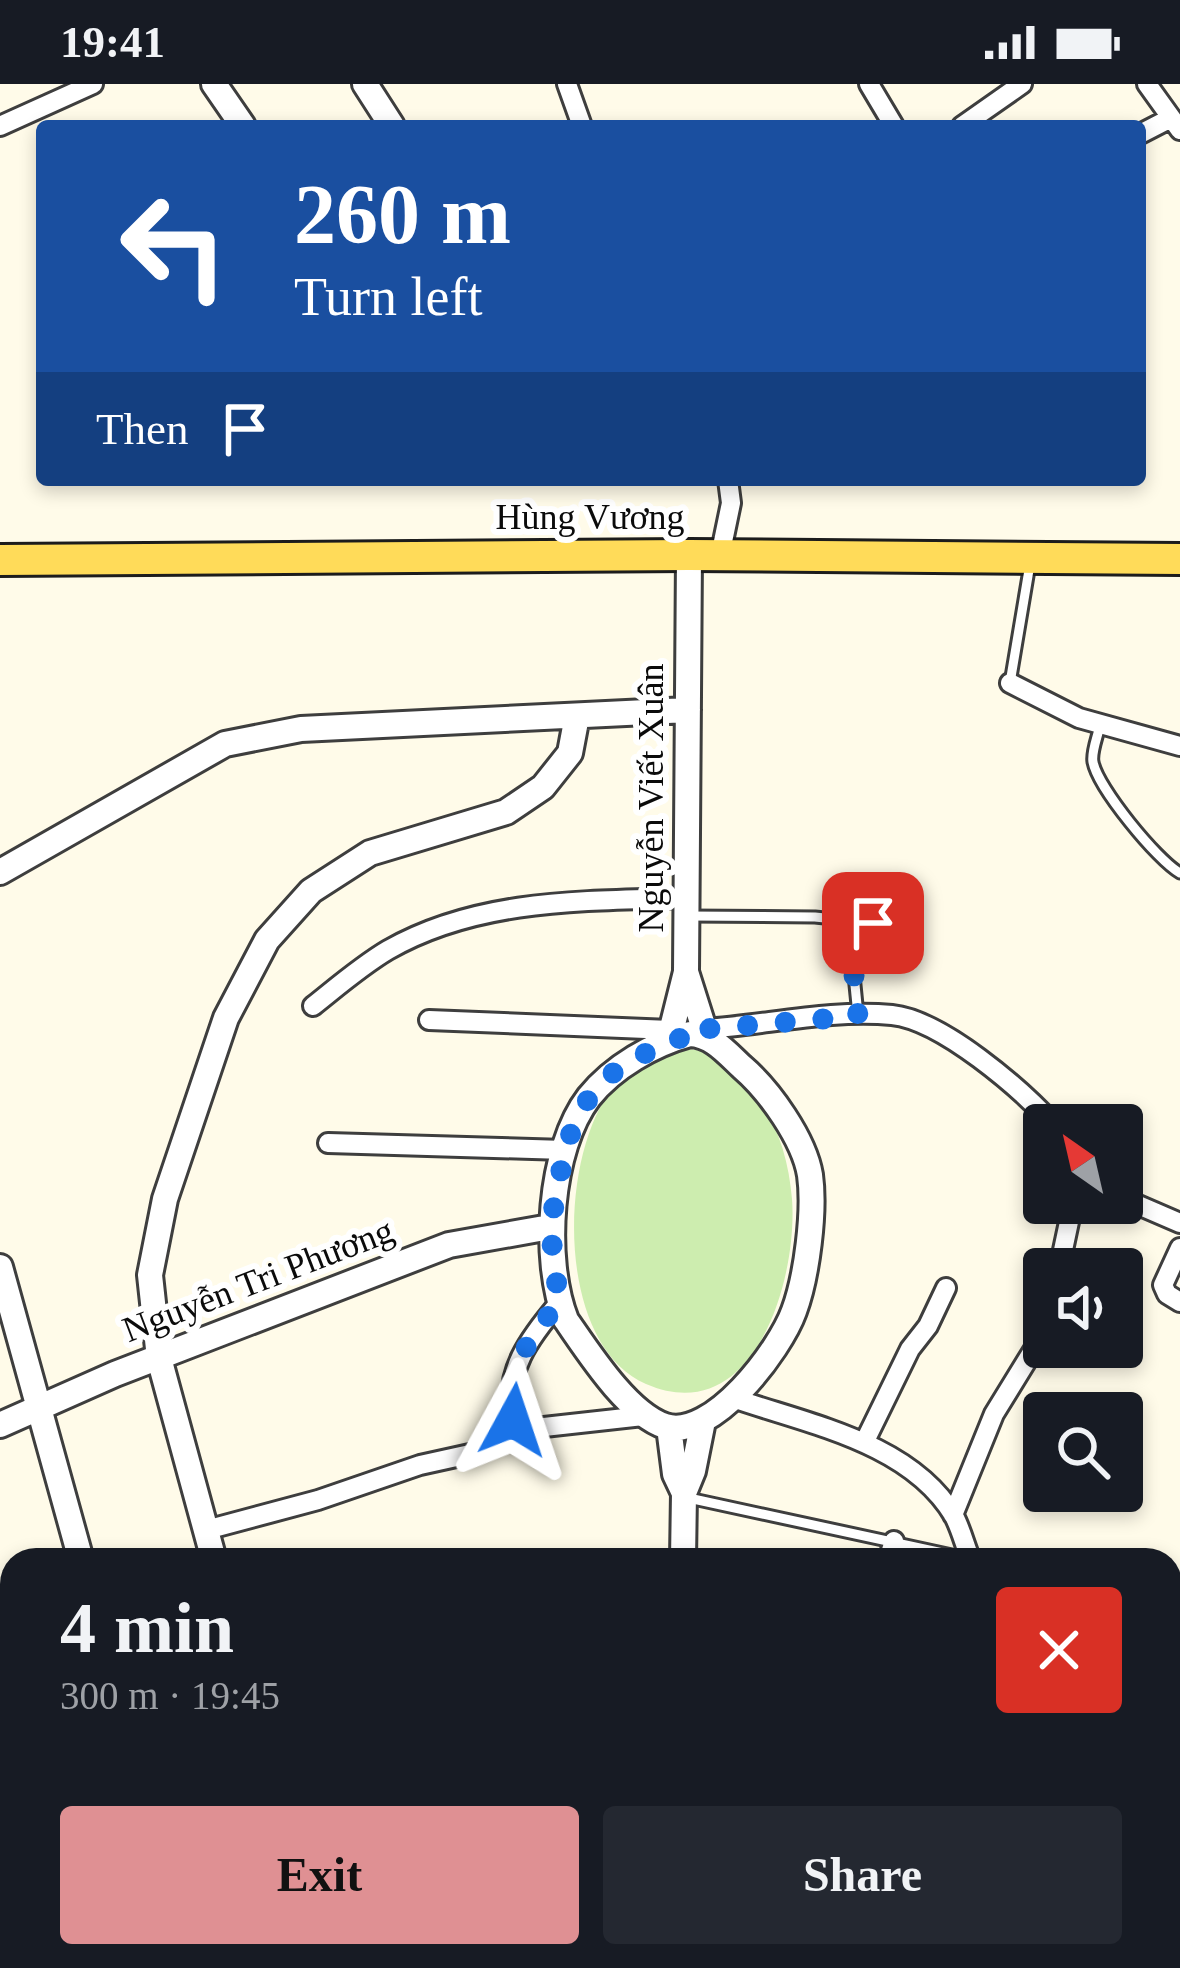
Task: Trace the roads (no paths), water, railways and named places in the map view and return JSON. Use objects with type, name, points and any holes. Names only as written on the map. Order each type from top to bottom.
[{"type":"main road","name":"Hùng Vương","points":[[0,560],[705,556],[1180,560]]},
{"type":"street","points":[[0,126],[90,84]]},
{"type":"street","points":[[214,84],[239,120]]},
{"type":"street","points":[[365,84],[388,120]]},
{"type":"street","points":[[567,84],[580,120]]},
{"type":"street","points":[[869,84],[890,120]]},
{"type":"street","points":[[971,120],[1022,84]]},
{"type":"street","points":[[1146,132],[1175,124],[1147,84]]},
{"type":"street","points":[[705,556],[731,503],[729,486]]},
{"type":"street","name":"Nguyễn Viết Xuân","points":[[670,1035],[686,972],[688,710],[705,556]]},
{"type":"street","points":[[1010,683],[1100,725],[1180,746]]},
{"type":"street","points":[[0,872],[225,744],[301,729],[688,710]]},
{"type":"street","points":[[211,1548],[159,1358],[150,1275],[165,1199],[226,1018],[267,940],[311,891],[370,853],[506,812],[543,787],[570,753],[577,716]]},
{"type":"street","points":[[313,1006],[379,956],[441,927],[506,909],[550,903],[687,908]]},
{"type":"street","points":[[670,1035],[616,1070],[589,1098],[565,1150],[550,1227],[559,1303],[585,1346],[643,1416],[685,1428],[703,1421],[733,1398],[767,1358],[794,1312],[808,1258],[810,1173],[777,1105],[759,1081],[705,1032],[686,972]]},
{"type":"street","points":[[429,1020],[670,1035],[900,1016],[1010,1080],[1033,1104]]},
{"type":"street","points":[[328,1143],[565,1150]]},
{"type":"street","points":[[1143,1207],[1180,1222]]},
{"type":"street","name":"Nguyễn Tri Phương","points":[[0,1425],[116,1374],[449,1245],[550,1227]]},
{"type":"street","points":[[1180,1248],[1163,1285],[1180,1302]]},
{"type":"street","points":[[0,1268],[78,1548]]},
{"type":"street","points":[[865,1443],[910,1349],[928,1326],[946,1288]]},
{"type":"street","points":[[518,1426],[511,1402],[520,1352],[559,1303]]},
{"type":"street","points":[[953,1515],[994,1414],[1023,1366]]},
{"type":"street","points":[[733,1398],[865,1443],[925,1482],[953,1515],[966,1548]]},
{"type":"street","points":[[206,1530],[420,1465],[479,1452],[518,1426],[537,1429],[643,1416]]},
{"type":"street","points":[[684,1495],[703,1421]]},
{"type":"street","points":[[669,1427],[675,1474],[684,1495],[683,1548]]},
{"type":"lane","points":[[1010,683],[1031,558]]},
{"type":"lane","points":[[1100,725],[1093,757],[1099,773],[1138,833],[1163,862],[1180,873]]},
{"type":"lane","points":[[687,908],[873,923],[853,965],[858,1016]]},
{"type":"lane","points":[[684,1495],[883,1548]]}]
